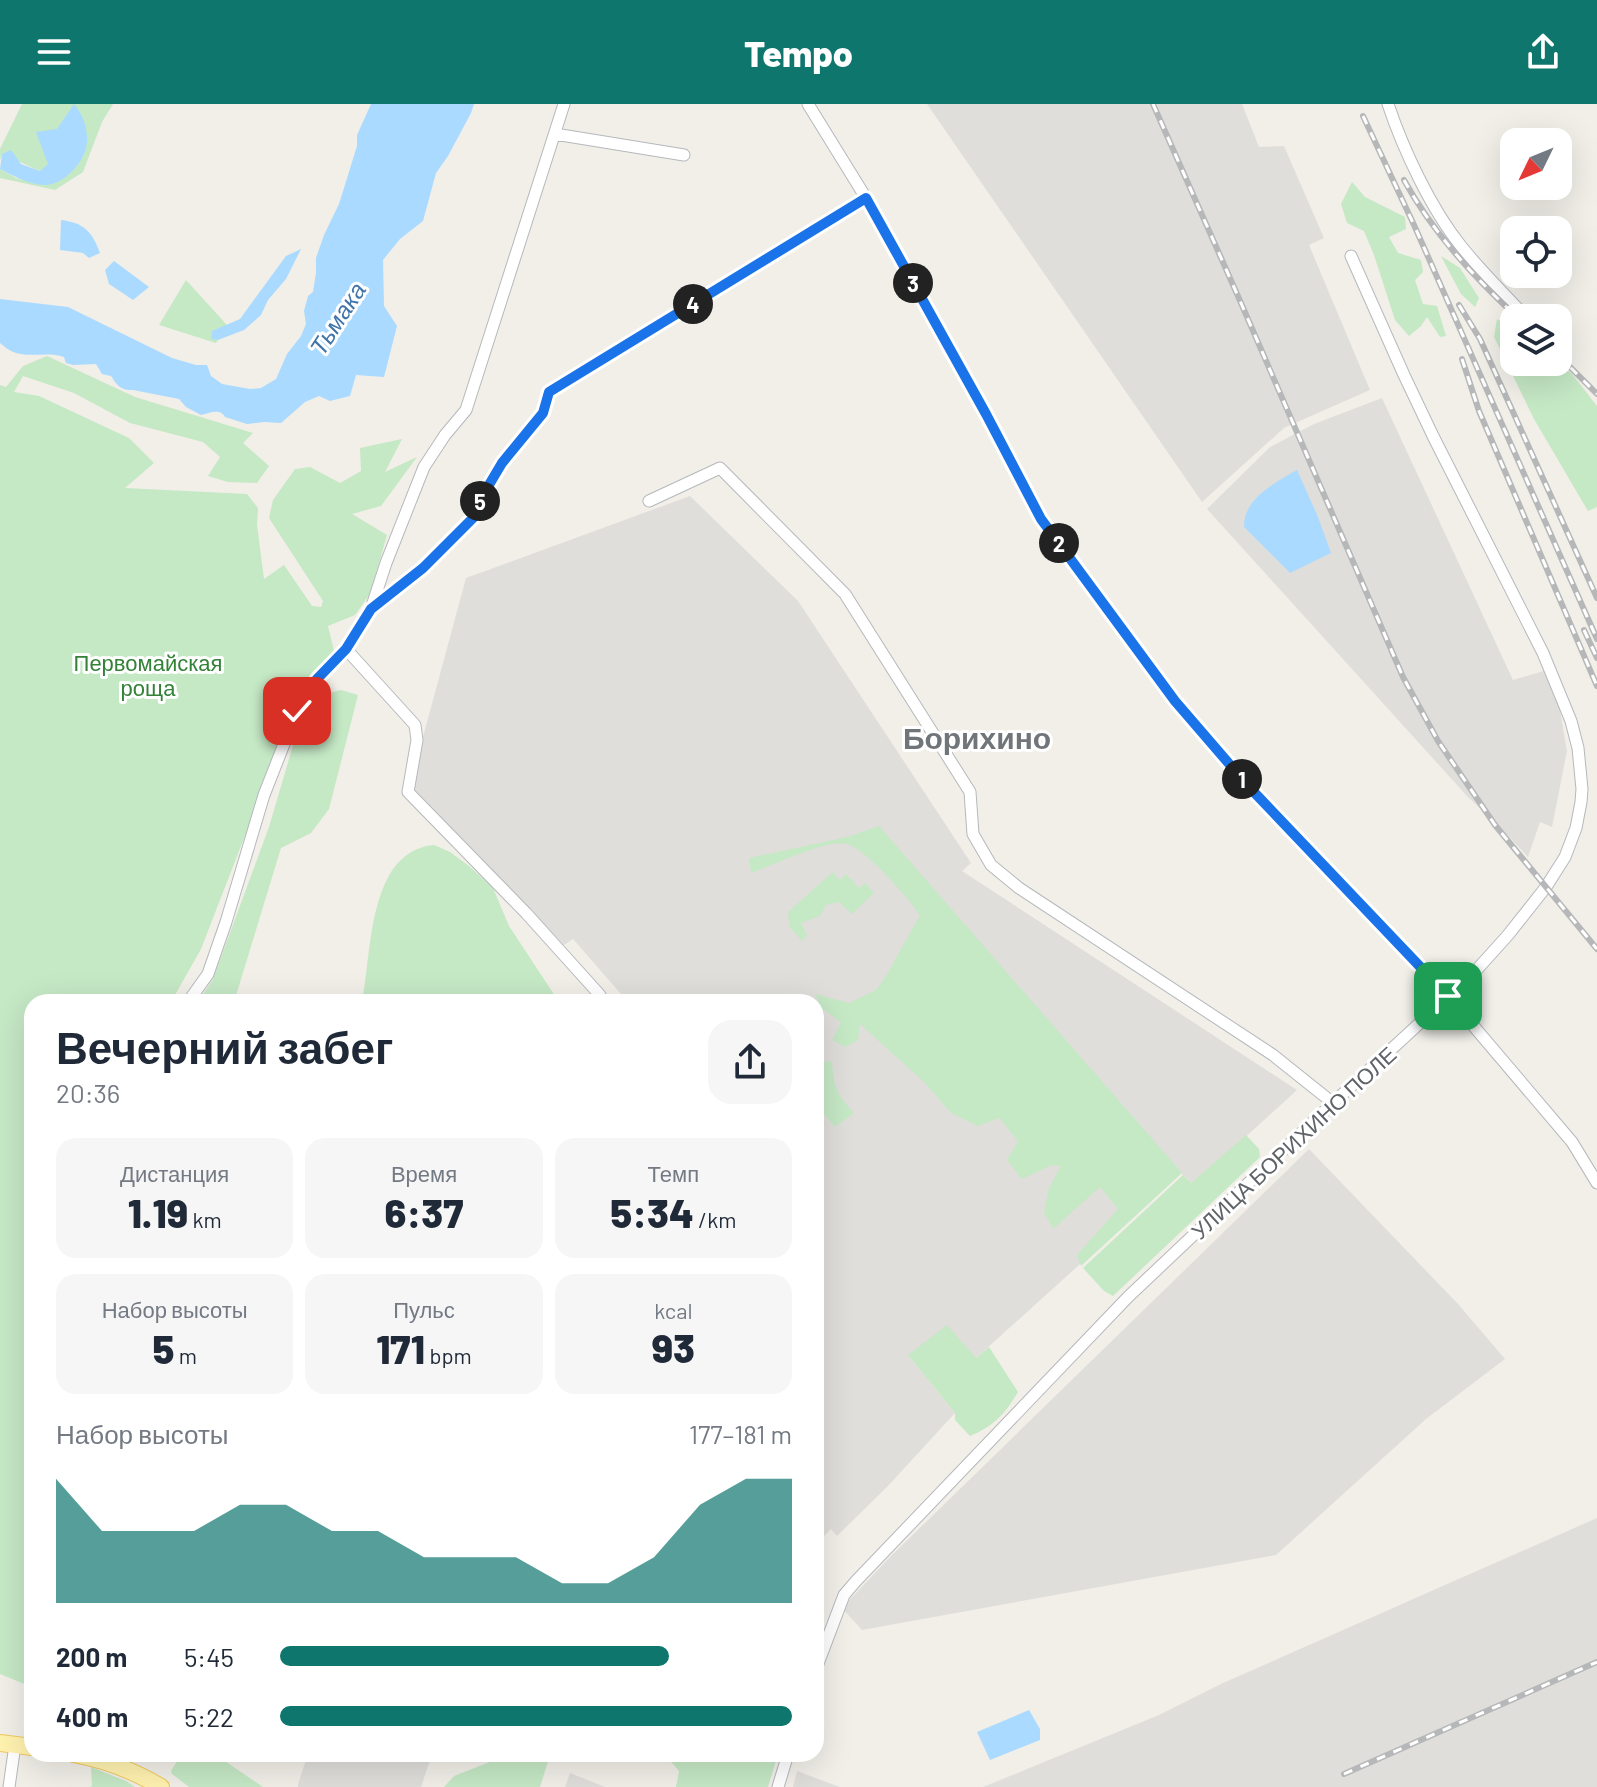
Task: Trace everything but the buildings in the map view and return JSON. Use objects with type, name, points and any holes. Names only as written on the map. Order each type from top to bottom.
[{"type":"main road","points":[[123,1762],[161,1787]]},
{"type":"street","points":[[194,994],[208,974],[264,795],[297,711],[317,679],[346,649],[371,609],[424,467],[466,410],[564,104]]},
{"type":"street","points":[[808,104],[866,198],[1041,519],[1193,723],[1250,788],[1448,996],[1572,1142],[1597,1183]]},
{"type":"street","points":[[1388,104],[1398,134],[1438,212],[1459,244],[1514,304]]},
{"type":"street","points":[[555,134],[684,155]]},
{"type":"street","points":[[371,609],[423,568],[474,517],[480,500],[502,463],[543,413],[549,392],[866,198]]},
{"type":"street","name":"УЛИЦА БОРИХИНО ПОЛЕ","points":[[824,1648],[844,1595],[856,1581],[1128,1297],[1472,975],[1557,872],[1576,828],[1581,802],[1578,748],[1571,721],[1543,653],[1404,375],[1351,256]]},
{"type":"street","points":[[649,501],[720,468],[845,594],[970,792],[973,834],[991,865],[1019,888],[1273,1055],[1333,1103]]},
{"type":"street","points":[[346,649],[415,725],[417,740],[408,792],[526,913],[599,994]]},
{"type":"street","points":[[9,1787],[16,1745]]},
{"type":"street","points":[[778,1787],[786,1762]]},
{"type":"shaded area","points":[[927,104],[1242,104],[1259,147],[1284,146],[1324,238],[1309,245],[1370,390],[1284,428],[1202,502]]},
{"type":"shaded area","points":[[1382,398],[1513,680],[1544,671],[1560,710],[1567,751],[1552,827],[1540,822],[1528,857],[1467,796],[1207,509],[1270,447],[1314,424]]},
{"type":"shaded area","points":[[690,496],[798,601],[971,863],[962,871],[1297,1090],[1193,1185],[1181,1173],[976,1358],[908,1355],[955,1413],[837,1536],[831,1529],[824,1536],[824,994],[621,994],[573,939],[564,945],[410,785],[466,578]]},
{"type":"shaded area","points":[[1309,1149],[1458,1304],[1505,1359],[1426,1419],[1276,1555],[862,1630],[842,1608],[888,1559]]},
{"type":"shaded area","points":[[1597,1518],[1597,1787],[983,1787],[1159,1715],[1223,1683]]},
{"type":"shaded area","points":[[305,1762],[429,1762],[421,1787],[298,1787]]},
{"type":"shaded area","points":[[797,1771],[840,1787],[793,1787]]},
{"type":"shaded area","points":[[570,1773],[605,1787],[565,1787]]},
{"type":"green space","points":[[22,104],[113,104],[102,122],[83,172],[55,190],[0,178],[0,169],[16,178],[45,185],[49,164],[40,171],[2,154],[0,160],[0,149]]},
{"type":"green space","points":[[1352,182],[1365,197],[1405,217],[1406,229],[1389,237],[1398,253],[1421,260],[1423,272],[1415,280],[1423,304],[1437,306],[1446,336],[1440,337],[1427,317],[1409,336],[1395,320],[1364,231],[1347,223],[1341,204]]},
{"type":"green space","points":[[1441,256],[1460,268],[1479,298],[1475,307],[1461,294]]},
{"type":"green space","points":[[186,280],[227,325],[216,343],[159,325]]},
{"type":"green space","points":[[1497,319],[1500,321],[1500,349],[1494,337]]},
{"type":"green space","name":"Первомайская роща","points":[[47,356],[135,397],[253,433],[243,443],[269,466],[310,467],[340,483],[361,471],[360,448],[402,439],[385,472],[417,457],[381,506],[352,514],[387,535],[370,594],[355,615],[328,626],[335,655],[300,694],[201,949],[176,994],[24,994],[24,1684],[0,1674],[0,385],[6,387],[23,366]],"holes":[[[23,376],[74,393],[130,423],[203,442],[220,457],[208,476],[228,482],[257,483],[269,466],[295,469],[273,500],[269,518],[323,601],[321,607],[312,606],[284,565],[264,579],[257,525],[258,508],[247,494],[125,488],[154,463],[129,438],[39,396],[14,392]]]},
{"type":"green space","points":[[1572,374],[1597,406],[1597,507],[1588,511],[1534,419],[1513,376]]},
{"type":"green space","points":[[341,690],[358,695],[329,809],[311,833],[281,848],[236,994],[203,994],[213,979],[269,827],[299,725],[306,711],[326,694]]},
{"type":"green space","points":[[879,826],[1182,1173],[1081,1266],[1077,1255],[1118,1209],[1100,1187],[1053,1229],[1044,1212],[1049,1188],[1061,1166],[1052,1165],[1022,1179],[1007,1160],[1018,1141],[999,1118],[978,1126],[951,1113],[924,1082],[860,1024],[858,1040],[845,1047],[832,1040],[841,1022],[824,1010],[824,996],[849,1003],[876,990],[920,915],[876,865],[847,844],[827,845],[751,873],[749,858],[847,837]]},
{"type":"green space","points":[[434,845],[450,852],[493,888],[509,926],[554,994],[363,994],[372,933],[384,885],[396,865],[412,852]]},
{"type":"green space","points":[[833,872],[840,880],[846,874],[859,888],[865,883],[874,893],[852,914],[839,902],[826,905],[820,916],[801,923],[807,935],[802,941],[789,926],[788,912]]},
{"type":"green space","points":[[824,1062],[832,1062],[837,1090],[854,1113],[835,1127],[824,1114]]},
{"type":"green space","points":[[1246,1135],[1259,1149],[1260,1157],[1113,1296],[1104,1291],[1083,1268],[1183,1175],[1191,1183]]},
{"type":"green space","points":[[947,1325],[976,1358],[989,1347],[1018,1392],[998,1418],[970,1436],[908,1355]]},
{"type":"green space","points":[[177,1762],[226,1762],[263,1787],[189,1787],[171,1771]]},
{"type":"green space","points":[[490,1762],[548,1762],[540,1787],[444,1787],[454,1776]]},
{"type":"green space","points":[[671,1762],[776,1762],[768,1787],[676,1787],[679,1771]]},
{"type":"green space","points":[[91,1767],[135,1787],[89,1787],[92,1786]]},
{"type":"water","points":[[74,104],[82,116],[87,134],[83,155],[73,171],[58,182],[42,185],[0,169],[2,154],[11,150],[21,164],[40,171],[48,164],[36,132],[57,129]]},
{"type":"water","name":"Тьмака","points":[[371,104],[474,104],[436,173],[423,221],[400,239],[383,260],[384,306],[397,326],[384,377],[356,375],[350,396],[330,401],[319,396],[305,402],[281,423],[247,424],[218,412],[201,415],[179,399],[122,388],[111,376],[102,374],[96,364],[73,365],[57,355],[17,353],[0,343],[0,299],[68,307],[172,358],[207,365],[211,376],[222,384],[261,388],[276,379],[306,324],[304,311],[308,296],[313,292],[316,258],[339,204],[357,146],[357,135]]},
{"type":"water","points":[[61,220],[86,229],[100,253],[89,258],[83,253],[60,250]]},
{"type":"water","points":[[301,249],[286,279],[268,300],[261,315],[244,330],[218,340],[211,339],[212,331],[240,319],[286,256]]},
{"type":"water","points":[[114,261],[149,287],[133,300],[109,284],[105,270]]},
{"type":"water","points":[[1297,470],[1331,553],[1290,573],[1244,527],[1249,508],[1262,492]]},
{"type":"water","points":[[1029,1710],[1040,1729],[1040,1740],[990,1760],[977,1732]]},
{"type":"railway","points":[[1153,104],[1403,677],[1438,741],[1495,825],[1597,949]]},
{"type":"railway","points":[[1363,116],[1597,639]]},
{"type":"railway","points":[[1404,180],[1455,254],[1504,304]]},
{"type":"railway","points":[[1459,305],[1480,339],[1597,598]]},
{"type":"railway","points":[[1462,359],[1479,411],[1597,686]]},
{"type":"railway","points":[[1572,369],[1597,394]]},
{"type":"railway","points":[[1584,630],[1597,658]]},
{"type":"railway","points":[[1344,1774],[1597,1662]]},
{"type":"district","name":"Борихино","points":[[977,737]]},
{"type":"route","points":[[297,711],[317,679],[346,649],[371,609],[423,568],[474,517],[480,500],[502,463],[543,413],[549,392],[866,198],[1041,519],[1175,701],[1250,788],[1448,996]]}]
